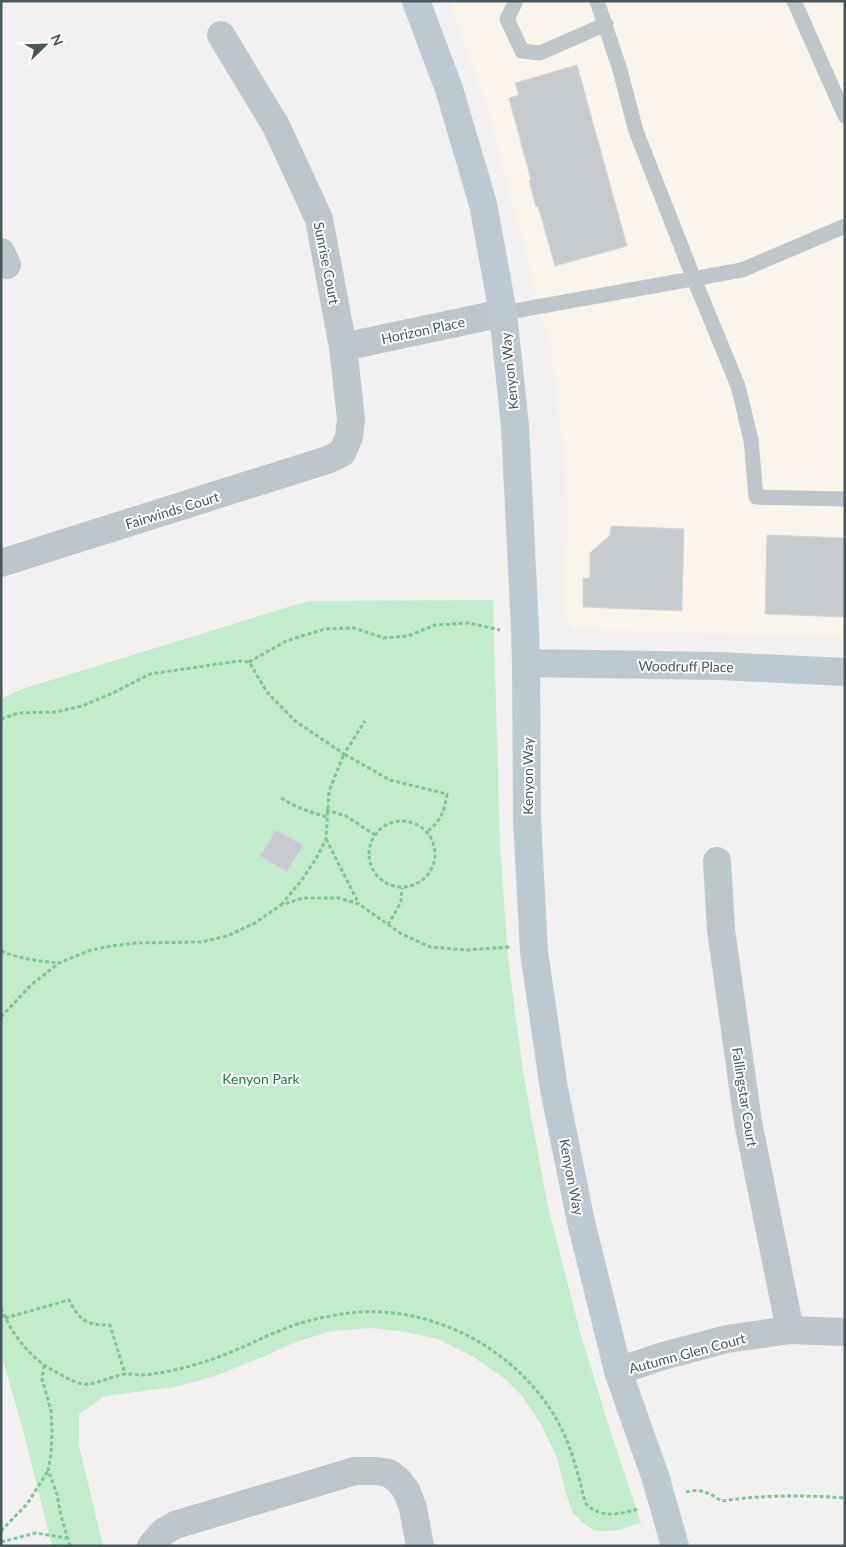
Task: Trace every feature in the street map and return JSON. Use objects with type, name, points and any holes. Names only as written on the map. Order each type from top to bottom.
[{"type":"street","name":"Kenyon Way","points":[[416,1],[449,90],[483,204],[503,313],[515,426],[526,663],[526,818],[534,952],[554,1089],[577,1203],[618,1371],[656,1479],[676,1546]]},
{"type":"street","name":"Sunrise Court","points":[[221,35],[276,126],[319,219],[343,347],[352,419],[348,438],[342,453]]},
{"type":"street","name":"Horizon Place","points":[[343,347],[503,313]]},
{"type":"street","name":"Fairwinds Court","points":[[1,563],[310,466],[342,453]]},
{"type":"street","name":"Woodruff Place","points":[[526,663],[718,666],[845,672]]},
{"type":"street","name":"Fallingstar Court","points":[[717,861],[721,930],[748,1122],[790,1330]]},
{"type":"street","name":"Autumn Glen Court","points":[[618,1371],[663,1356],[726,1339],[790,1330],[845,1332]]},
{"type":"street","points":[[151,1546],[163,1532],[175,1525],[355,1471],[388,1473],[399,1481],[406,1490],[413,1508],[420,1546]]},
{"type":"lane","points":[[516,1],[507,19],[522,51],[540,53],[606,24]]},
{"type":"lane","points":[[597,1],[620,70],[636,131],[738,386],[751,440],[756,496],[845,499]]},
{"type":"lane","points":[[794,1],[845,116]]},
{"type":"lane","points":[[503,313],[742,270],[845,226]]},
{"type":"path","points":[[1,719],[18,713],[56,712],[82,706],[150,674],[239,661],[249,662],[286,642],[325,629],[354,628],[384,638],[408,636],[434,625],[469,623],[500,630]]},
{"type":"path","points":[[249,662],[266,692],[295,721],[344,754],[390,780],[447,794],[444,810],[436,824],[426,833]]},
{"type":"path","points":[[1,1018],[31,985],[59,963],[91,950],[137,943],[201,942],[227,936],[255,923],[281,905],[301,881],[326,839],[326,810],[334,774],[365,720]]},
{"type":"path","points":[[280,798],[299,808],[326,817]]},
{"type":"path","points":[[326,810],[346,816],[374,835]]},
{"type":"path","points":[[403,821],[414,824],[431,838],[434,861],[430,872],[422,881],[412,886],[402,888],[383,882],[375,874],[369,855],[370,844],[374,835],[391,823],[403,821]]},
{"type":"path","points":[[326,839],[359,904]]},
{"type":"path","points":[[388,925],[401,902],[402,888]]},
{"type":"path","points":[[281,905],[303,898],[339,898],[359,904],[400,933],[430,947],[467,950],[511,947]]},
{"type":"path","points":[[1,951],[30,960],[59,963]]},
{"type":"path","points":[[5,1318],[69,1300],[76,1314],[86,1322],[99,1326],[110,1325],[125,1374]]},
{"type":"path","points":[[1,1308],[5,1318],[27,1350],[44,1365],[75,1382],[88,1384],[125,1374],[143,1375],[207,1361],[297,1324],[324,1317],[351,1313],[383,1312],[417,1316],[477,1340],[498,1353],[524,1377],[546,1402],[559,1424],[570,1447],[586,1504],[592,1510],[617,1514],[641,1508]]},
{"type":"path","points":[[1,1531],[27,1504],[48,1470],[52,1432],[51,1410],[42,1379],[44,1365]]},
{"type":"path","points":[[48,1470],[57,1494],[66,1538],[70,1546]]},
{"type":"path","points":[[692,1491],[709,1493],[721,1502],[748,1497],[845,1498]]},
{"type":"path","points":[[1,1542],[36,1533],[66,1538]]},
{"type":"shaded area","points":[[450,1],[845,1],[845,638],[573,629],[563,614],[563,554],[569,534],[566,475],[551,347],[488,111]]},
{"type":"green space","name":"Kenyon Park","points":[[493,600],[500,845],[508,958],[523,1072],[548,1207],[581,1336],[641,1523],[615,1531],[595,1531],[584,1524],[573,1513],[557,1458],[542,1426],[522,1396],[505,1379],[472,1356],[438,1339],[372,1328],[331,1331],[296,1342],[215,1376],[175,1387],[105,1396],[79,1414],[79,1446],[103,1546],[52,1546],[23,1430],[1,1353],[1,699],[22,689],[308,601]]},
{"type":"building","points":[[577,65],[627,246],[555,266],[538,206],[536,207],[529,181],[531,180],[509,98],[519,95],[515,83]]},
{"type":"building","points":[[611,526],[684,529],[682,611],[583,607],[583,578],[590,578],[590,553],[610,535]]},
{"type":"building","points":[[767,535],[845,538],[845,617],[765,614]]},
{"type":"building","points":[[276,830],[303,845],[287,872],[260,856]]}]
